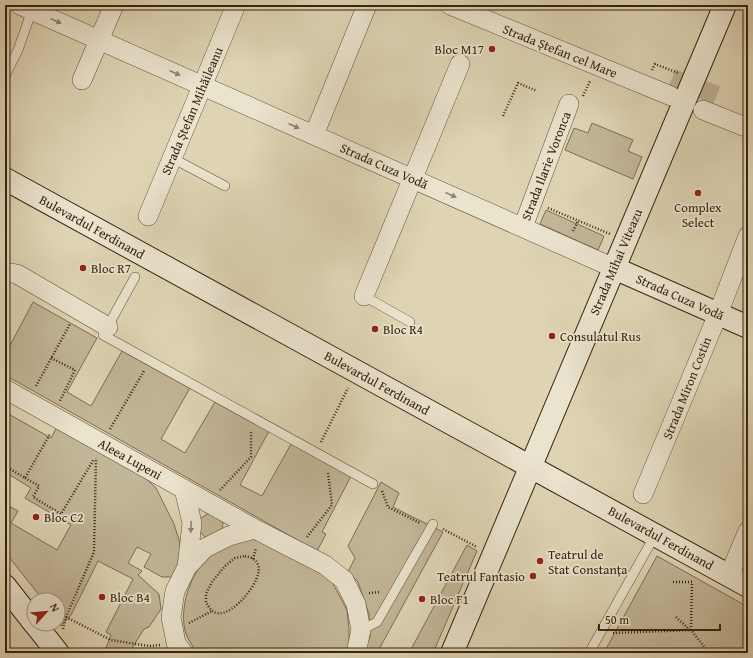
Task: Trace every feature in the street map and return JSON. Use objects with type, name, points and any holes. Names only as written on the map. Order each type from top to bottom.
[{"type":"street","points":[[82,80],[114,5]]},
{"type":"street","name":"Strada Ștefan Mihăileanu","points":[[148,216],[236,5]]},
{"type":"street","points":[[314,135],[367,5]]},
{"type":"street","name":"Strada Ștefan cel Mare","points":[[450,5],[671,96]]},
{"type":"street","name":"Strada Mihai Viteazu","points":[[452,653],[725,5]]},
{"type":"street","name":"Strada Cuza Vodă","points":[[26,8],[748,327]]},
{"type":"street","points":[[364,296],[460,64]]},
{"type":"street","name":"Strada Ilarie Voronca","points":[[523,227],[569,104]]},
{"type":"street","points":[[703,110],[748,128]]},
{"type":"street","name":"Bulevardul Ferdinand","points":[[5,179],[748,586]]},
{"type":"street","name":"Strada Miron Costin","points":[[643,494],[718,314],[748,236]]},
{"type":"street","points":[[5,272],[17,274],[108,327]]},
{"type":"street","name":"Aleea Lupeni","points":[[5,389],[255,529],[326,565],[344,580],[356,604],[361,630],[356,653]]},
{"type":"street","points":[[184,489],[192,523],[187,567]]},
{"type":"street","points":[[178,642],[172,617],[175,591],[187,567],[205,548],[228,536],[255,529]]},
{"type":"street","points":[[729,576],[748,531]]},
{"type":"street","points":[[5,586],[26,613]]},
{"type":"street","points":[[46,632],[60,643]]},
{"type":"lane","points":[[5,76],[18,50],[26,8]]},
{"type":"lane","points":[[172,158],[225,186]]},
{"type":"lane","points":[[135,277],[103,335],[373,484]]},
{"type":"lane","points":[[364,296],[410,322]]},
{"type":"lane","points":[[361,630],[377,622],[432,526]]},
{"type":"lane","points":[[589,653],[655,536]]},
{"type":"path","points":[[569,104],[578,108],[596,65]]},
{"type":"path","points":[[503,116],[518,83],[537,91]]},
{"type":"path","points":[[533,201],[612,236]]},
{"type":"path","points":[[28,402],[77,309]]},
{"type":"path","points":[[25,478],[56,418],[75,370],[51,358]]},
{"type":"path","points":[[102,444],[150,361]]},
{"type":"path","points":[[316,452],[348,387]]},
{"type":"path","points":[[208,503],[251,457],[251,416]]},
{"type":"path","points":[[5,466],[39,486],[33,497],[61,514],[96,455],[94,552],[66,618],[111,640],[149,646],[178,642],[196,620],[212,611]]},
{"type":"path","points":[[297,551],[332,505],[327,458]]},
{"type":"path","points":[[373,484],[382,489],[388,508],[482,549]]},
{"type":"path","points":[[245,556],[253,558],[258,565],[259,573],[252,587],[238,605],[226,612],[218,614],[212,611],[206,603],[206,594],[212,582],[225,566],[235,558],[245,556]]},
{"type":"path","points":[[673,582],[692,582],[691,630]]},
{"type":"path","points":[[351,593],[394,592]]},
{"type":"path","points":[[676,618],[691,630],[709,653]]},
{"type":"path","points":[[600,634],[691,630]]},
{"type":"path","points":[[60,643],[63,632]]},
{"type":"shaded area","points":[[592,123],[633,140],[628,151],[642,157],[633,179],[565,150],[574,128],[588,133]]},
{"type":"shaded area","points":[[546,210],[604,236],[598,250],[540,224]]},
{"type":"shaded area","points":[[33,302],[97,338],[67,392],[91,406],[122,351],[190,388],[161,439],[185,453],[215,402],[269,431],[240,485],[262,496],[291,444],[351,476],[322,532],[326,534],[317,551],[5,375],[5,355]]},
{"type":"shaded area","points":[[5,412],[51,438],[57,427],[141,474],[156,488],[174,524],[180,543],[179,567],[171,577],[162,577],[144,567],[151,554],[137,547],[128,563],[142,571],[138,575],[159,594],[161,609],[149,627],[144,629],[129,653],[104,653],[111,635],[106,632],[133,579],[98,561],[71,615],[66,620],[66,592],[37,592],[5,552],[5,504],[18,511],[11,523],[57,550],[71,525],[25,498],[31,488],[5,472]]},
{"type":"shaded area","points":[[381,482],[399,493],[393,507],[443,532],[377,653],[362,653],[370,637],[369,614],[358,582],[348,572],[355,558],[348,546]]},
{"type":"shaded area","points":[[207,514],[211,514],[221,520],[223,524],[221,532],[207,538],[202,534],[199,528],[200,519]]},
{"type":"shaded area","points":[[250,539],[271,543],[307,562],[332,582],[347,610],[349,649],[347,653],[196,653],[185,631],[184,610],[189,587],[200,567],[215,551],[227,545]]},
{"type":"shaded area","points":[[467,545],[477,551],[433,653],[409,653]]},
{"type":"shaded area","points":[[657,556],[748,607],[748,653],[607,653],[607,647]]},
{"type":"tunnel","points":[[672,78],[721,97]]},
{"type":"place","name":"Bloc M17","points":[[492,49]]},
{"type":"place","name":"Complex Select","points":[[698,193]]},
{"type":"place","name":"Bloc R7","points":[[83,268]]},
{"type":"place","name":"Bloc R4","points":[[375,329]]},
{"type":"place","name":"Consulatul Rus","points":[[552,336]]},
{"type":"place","name":"Bloc C2","points":[[36,517]]},
{"type":"place","name":"Teatrul de Stat Constanța","points":[[540,561]]},
{"type":"place","name":"Teatrul Fantasio","points":[[533,576]]},
{"type":"place","name":"Bloc B4","points":[[102,597]]},
{"type":"place","name":"Bloc F1","points":[[422,599]]}]
